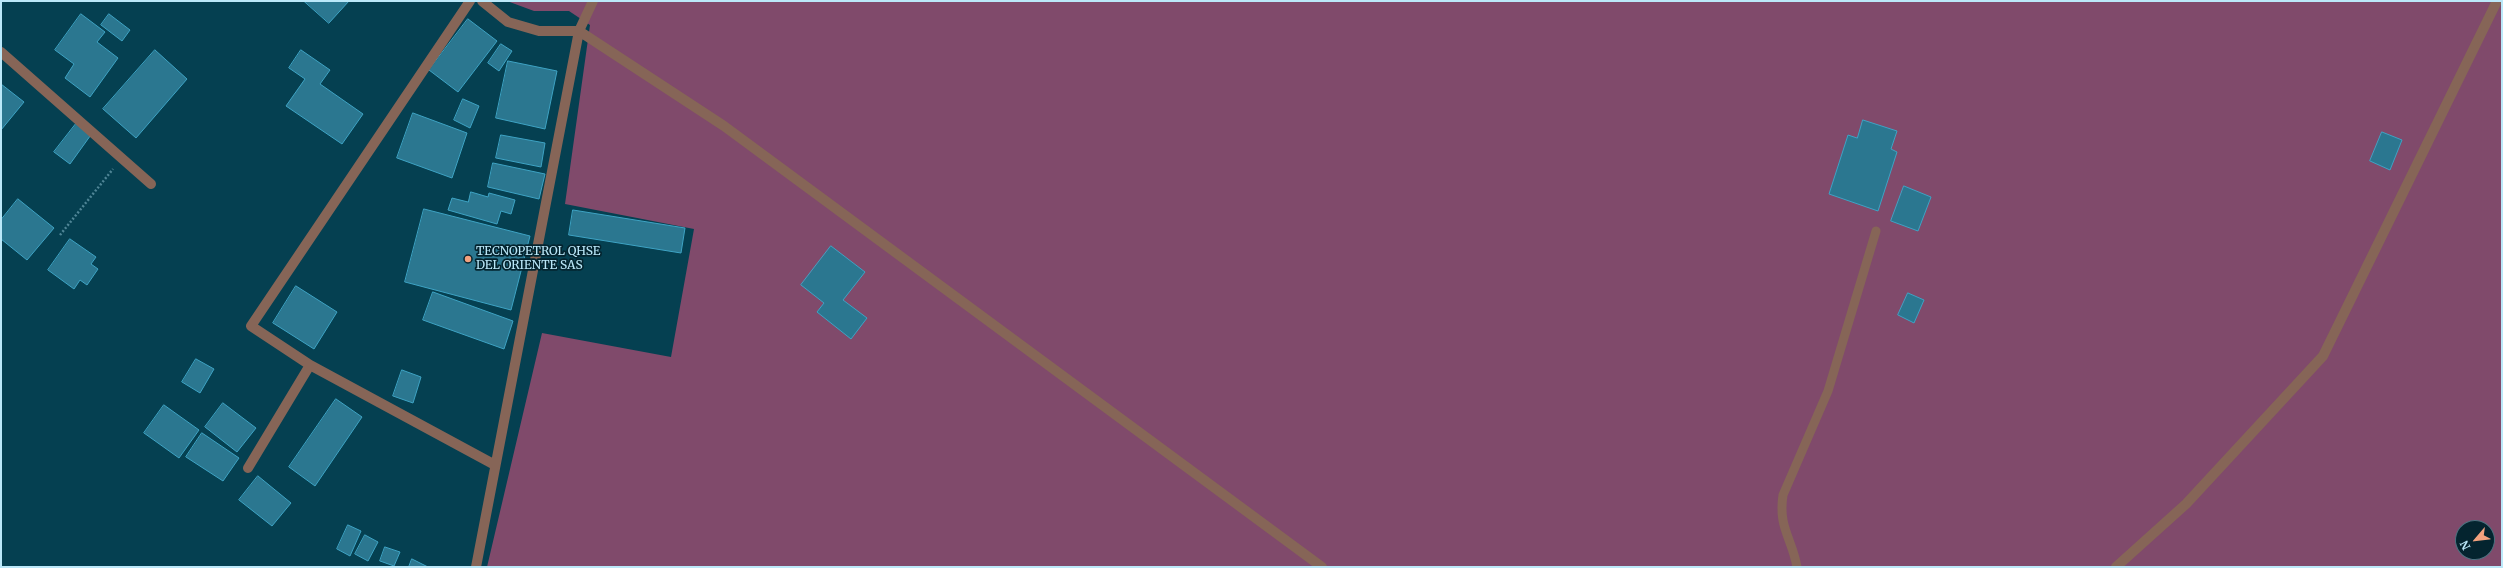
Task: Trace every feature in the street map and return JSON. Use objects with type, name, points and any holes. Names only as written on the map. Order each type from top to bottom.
[{"type":"street","points":[[470,1],[251,326],[310,365],[495,465]]},
{"type":"street","points":[[482,1],[508,22],[539,31],[579,31],[724,126],[1322,567]]},
{"type":"street","points":[[476,567],[579,31],[593,1]]},
{"type":"street","points":[[2116,567],[2186,504],[2323,356],[2498,1]]},
{"type":"street","points":[[1,52],[151,184]]},
{"type":"street","points":[[248,468],[310,365]]},
{"type":"lane","points":[[1797,567],[1782,526],[1781,510],[1783,495],[1828,391],[1876,231]]},
{"type":"path","points":[[60,235],[123,158]]},
{"type":"shaded area","points":[[507,1],[2502,1],[2502,567],[487,567],[542,333],[671,357],[694,229],[565,204],[590,25],[569,11],[534,11]]},
{"type":"building","points":[[304,1],[349,1],[329,23]]},
{"type":"building","points":[[81,14],[105,32],[97,42],[118,58],[90,97],[65,78],[74,64],[55,50]]},
{"type":"building","points":[[109,14],[130,30],[122,41],[101,25]]},
{"type":"building","points":[[468,19],[497,41],[458,92],[429,70]]},
{"type":"building","points":[[501,44],[512,51],[499,71],[488,63]]},
{"type":"building","points":[[155,50],[187,79],[136,138],[103,109]]},
{"type":"building","points":[[301,50],[330,70],[320,84],[363,114],[342,144],[286,106],[305,79],[289,68]]},
{"type":"building","points":[[508,61],[557,71],[545,129],[496,118]]},
{"type":"building","points":[[1,84],[24,102],[1,130]]},
{"type":"building","points":[[463,99],[479,106],[470,128],[454,120]]},
{"type":"building","points":[[413,113],[467,133],[452,178],[397,158]]},
{"type":"building","points":[[79,120],[93,132],[70,164],[54,152]]},
{"type":"building","points":[[1863,120],[1897,131],[1891,149],[1897,152],[1878,211],[1829,194],[1848,135],[1857,138]]},
{"type":"building","points":[[2382,132],[2402,140],[2390,170],[2370,161]]},
{"type":"building","points":[[501,135],[545,143],[541,167],[496,158]]},
{"type":"building","points":[[493,163],[545,174],[539,199],[488,187]]},
{"type":"building","points":[[1904,186],[1931,197],[1918,231],[1891,221]]},
{"type":"building","points":[[471,192],[488,197],[489,193],[515,200],[511,214],[501,211],[497,224],[448,210],[452,198],[468,202]]},
{"type":"building","points":[[18,199],[54,228],[27,260],[1,239],[1,220]]},
{"type":"building","name":"TECNOPETROL QHSE DEL ORIENTE SAS","points":[[424,209],[530,236],[511,310],[405,282]]},
{"type":"building","points":[[573,210],[685,228],[681,253],[569,235]]},
{"type":"building","points":[[70,239],[96,257],[91,264],[98,269],[87,285],[80,280],[74,289],[48,270]]},
{"type":"building","points":[[831,246],[865,272],[843,300],[867,318],[851,339],[817,312],[824,303],[801,285]]},
{"type":"building","points":[[296,286],[337,312],[314,349],[273,323]]},
{"type":"building","points":[[433,292],[513,321],[504,349],[423,320]]},
{"type":"building","points":[[1908,293],[1924,300],[1914,323],[1898,315]]},
{"type":"building","points":[[196,359],[214,369],[200,393],[182,382]]},
{"type":"building","points":[[402,370],[421,377],[413,403],[393,396]]},
{"type":"building","points":[[336,399],[362,417],[315,486],[289,467]]},
{"type":"building","points":[[223,403],[256,428],[237,452],[205,427]]},
{"type":"building","points":[[164,405],[199,430],[179,458],[144,433]]},
{"type":"building","points":[[202,433],[239,458],[223,481],[186,457]]},
{"type":"building","points":[[258,476],[291,503],[272,526],[239,500]]},
{"type":"building","points":[[348,525],[361,531],[350,556],[337,549]]},
{"type":"building","points":[[365,535],[378,542],[368,561],[355,554]]},
{"type":"building","points":[[385,547],[400,552],[394,566],[380,561]]},
{"type":"building","points":[[412,559],[428,567],[409,567]]},
{"type":"place","name":"TECNOPETROL QHSE DEL ORIENTE SAS","points":[[468,259]]}]
